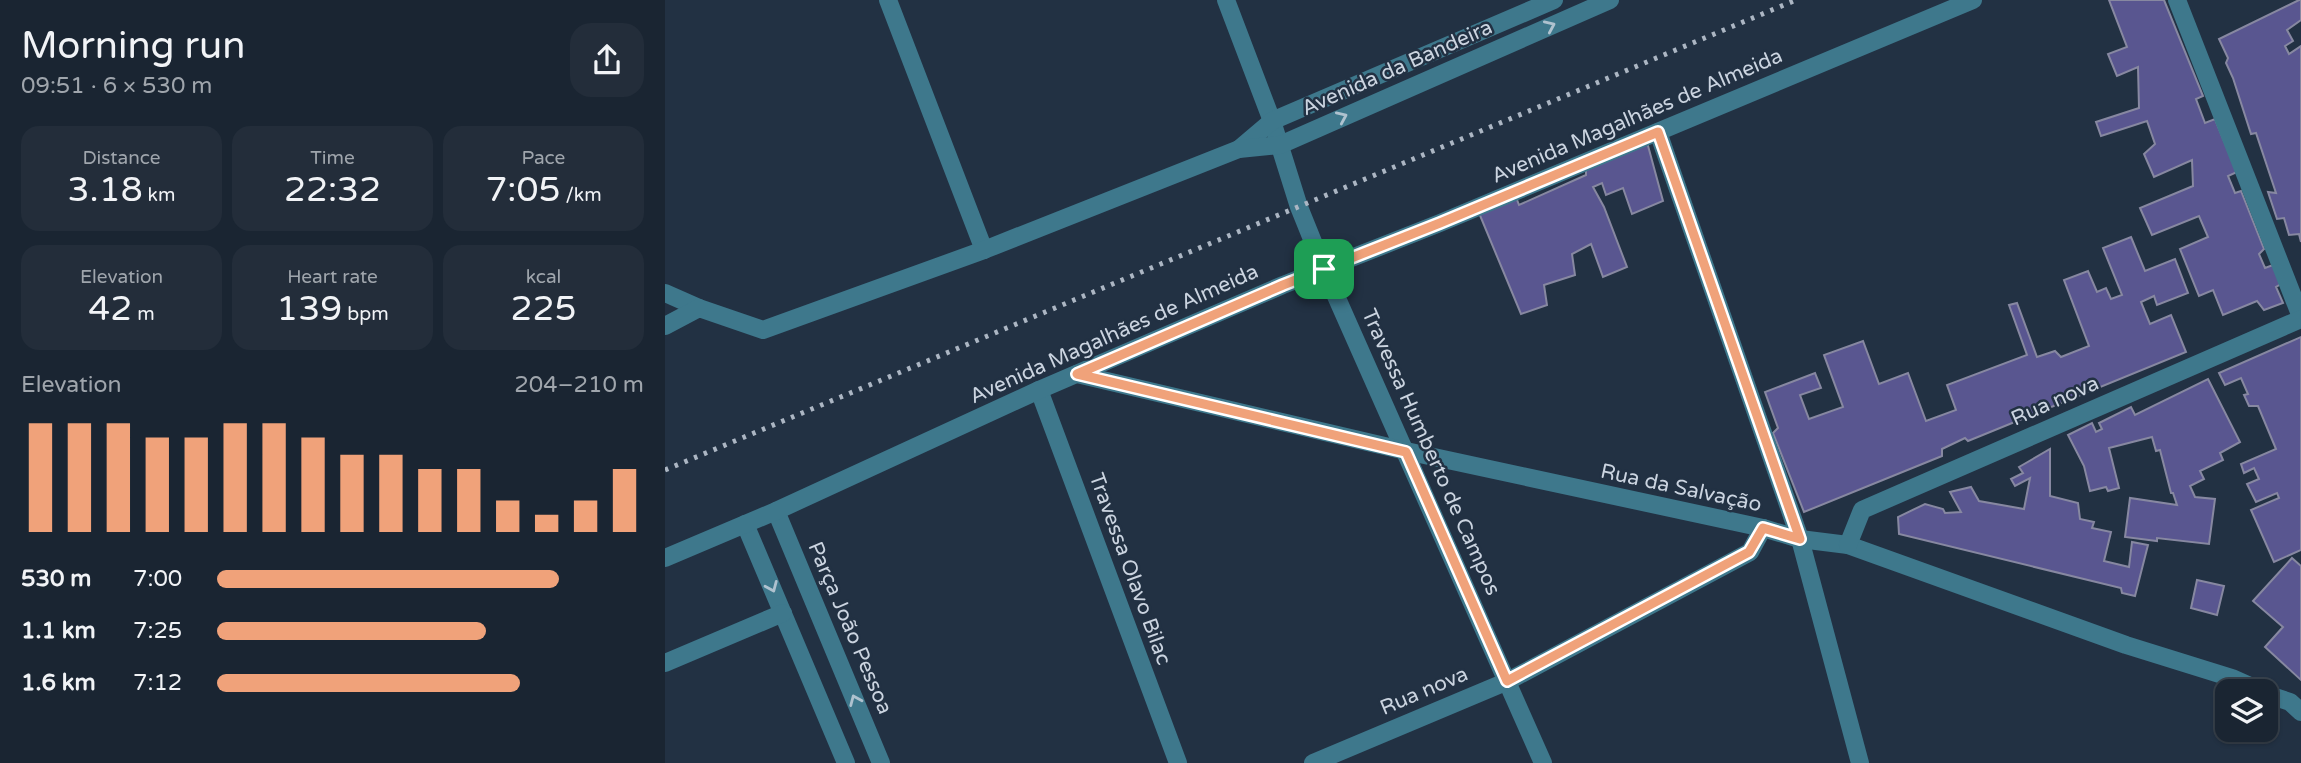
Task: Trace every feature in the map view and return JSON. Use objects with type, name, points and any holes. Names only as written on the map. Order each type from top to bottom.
[{"type":"street","points":[[888,0],[984,250]]},
{"type":"street","name":"Travessa Humberto de Campos","points":[[1226,0],[1272,121],[1299,207],[1324,269],[1543,763]]},
{"type":"street","name":"Avenida da Bandeira","points":[[1272,121],[1554,0]]},
{"type":"street","name":"Avenida da Bandeira","points":[[1280,145],[1590,4],[1610,0]]},
{"type":"street","name":"Avenida Magalhães de Almeida","points":[[665,558],[776,511],[1039,390],[1973,0]]},
{"type":"street","points":[[2177,0],[2301,318]]},
{"type":"street","points":[[1239,149],[1272,121]]},
{"type":"street","points":[[1658,132],[1800,539],[1860,763]]},
{"type":"street","points":[[665,293],[763,330],[984,250],[1239,149],[1280,145]]},
{"type":"street","points":[[665,326],[699,308]]},
{"type":"street","name":"Rua nova","points":[[1848,545],[1862,510],[2301,318]]},
{"type":"street","name":"Rua da Salvação","points":[[1077,374],[1406,452],[1763,528],[1800,539],[1848,545],[2126,645],[2234,679]]},
{"type":"street","name":"Travessa Olavo Bilac","points":[[1039,390],[1178,763]]},
{"type":"street","name":"Parça João Pessoa","points":[[776,511],[881,763]]},
{"type":"street","points":[[745,524],[846,763]]},
{"type":"street","name":"Rua nova","points":[[1313,763],[1507,681],[1749,552],[1763,528]]},
{"type":"street","points":[[665,663],[783,613]]},
{"type":"street","points":[[2278,697],[2297,702]]},
{"type":"building","points":[[2109,0],[2164,0],[2203,96],[2196,99],[2205,123],[2215,119],[2237,172],[2228,176],[2235,193],[2241,191],[2264,249],[2259,254],[2265,268],[2273,265],[2281,284],[2276,287],[2283,303],[2264,310],[2257,301],[2223,315],[2213,290],[2199,296],[2180,249],[2208,237],[2199,216],[2152,235],[2140,208],[2193,186],[2192,160],[2154,177],[2144,154],[2155,144],[2147,121],[2101,136],[2096,122],[2139,108],[2138,67],[2117,76],[2108,54],[2127,47]]},
{"type":"building","points":[[2299,0],[2301,20],[2287,30],[2293,41],[2285,46],[2289,54],[2301,46],[2301,242],[2299,234],[2289,235],[2284,218],[2277,219],[2268,192],[2276,193],[2256,133],[2251,134],[2226,63],[2228,58],[2219,39]]},
{"type":"building","points":[[1647,142],[1663,201],[1632,214],[1623,188],[1606,195],[1602,183],[1593,187],[1604,207],[1627,267],[1603,277],[1591,244],[1572,254],[1575,275],[1544,285],[1547,305],[1521,314],[1479,213],[1516,197],[1519,205],[1586,175],[1586,167]]},
{"type":"building","points":[[2131,237],[2145,271],[2175,259],[2188,293],[2157,305],[2154,296],[2141,302],[2150,324],[2171,315],[2186,352],[1968,441],[1965,438],[1942,449],[1942,456],[1804,512],[1773,433],[1778,428],[1765,392],[1815,373],[1821,388],[1800,395],[1809,419],[1843,407],[1824,355],[1863,341],[1879,384],[1908,373],[1926,421],[1956,410],[1947,385],[2027,355],[2009,305],[2017,303],[2037,357],[2055,351],[2061,357],[2089,346],[2064,280],[2088,271],[2097,292],[2106,288],[2111,299],[2122,295],[2103,248]]},
{"type":"building","points":[[2301,337],[2301,550],[2274,562],[2251,510],[2279,498],[2277,493],[2256,502],[2247,484],[2259,479],[2254,468],[2244,473],[2241,464],[2276,449],[2258,406],[2249,406],[2244,395],[2248,394],[2241,378],[2225,385],[2219,373]]},
{"type":"building","points":[[2208,379],[2240,442],[2220,453],[2223,460],[2200,471],[2204,479],[2190,486],[2195,497],[2215,499],[2209,544],[2125,537],[2130,498],[2177,505],[2171,493],[2160,450],[2156,451],[2152,437],[2109,448],[2119,488],[2108,491],[2106,487],[2090,491],[2084,466],[2068,435],[2092,423],[2096,432],[2102,429],[2099,423],[2131,407],[2135,415]]},
{"type":"building","points":[[2050,449],[2050,496],[2078,503],[2080,519],[2094,522],[2092,528],[2111,532],[2104,561],[2129,567],[2132,542],[2148,545],[2135,596],[2122,593],[2121,588],[1899,534],[1898,517],[1925,504],[1943,509],[1945,513],[1961,512],[1950,492],[1971,487],[1979,501],[2024,509],[2030,478],[2015,486],[2011,479],[2023,473],[2019,467]]},
{"type":"building","points":[[2292,558],[2301,566],[2301,680],[2265,647],[2283,627],[2253,601]]},
{"type":"building","points":[[2197,580],[2224,586],[2217,615],[2191,608]]},
{"type":"railway","points":[[665,470],[1796,0]]},
{"type":"route","points":[[1658,132],[1800,539],[1763,528],[1749,552],[1507,681],[1406,452],[1077,374],[1324,269],[1658,132]]}]
